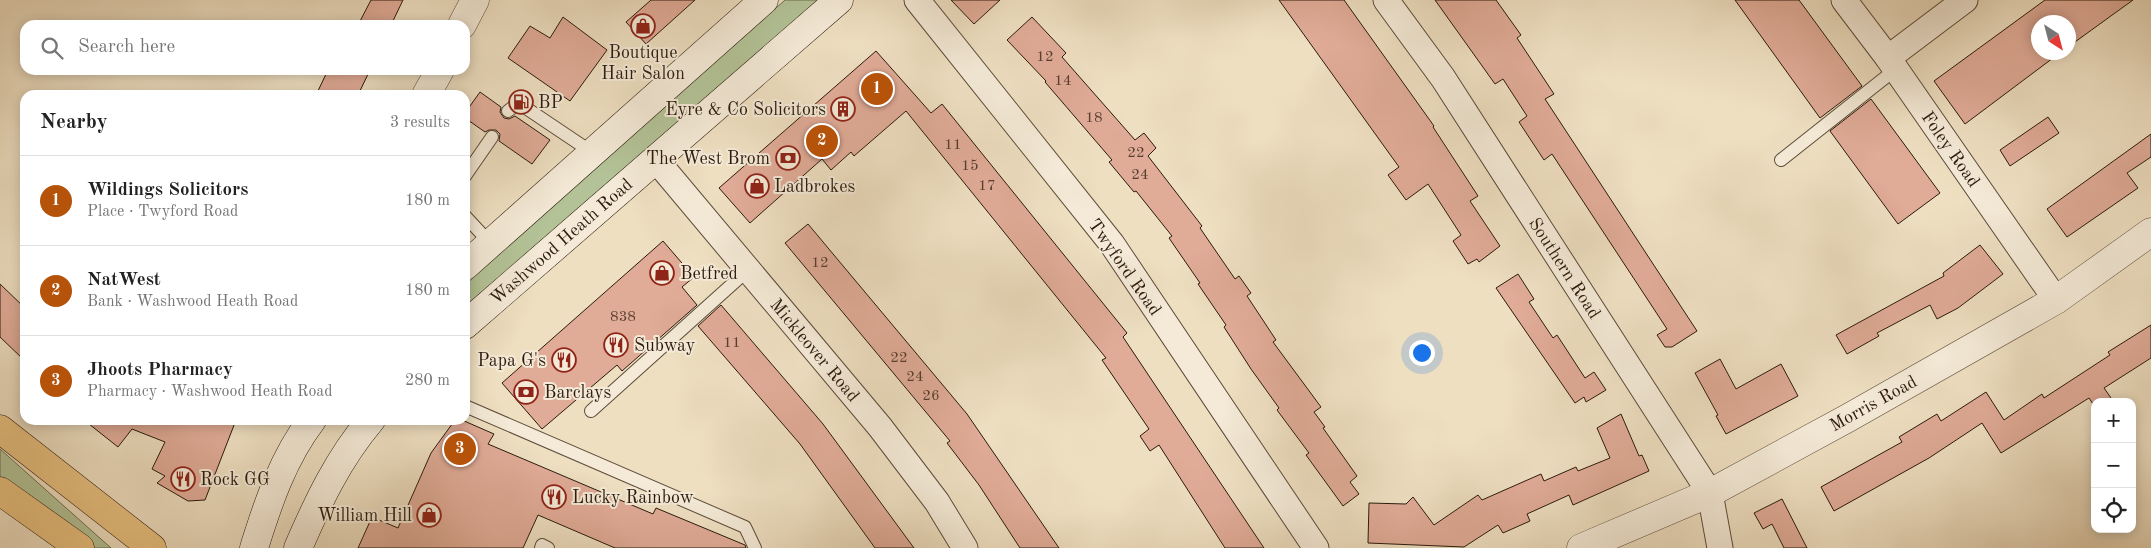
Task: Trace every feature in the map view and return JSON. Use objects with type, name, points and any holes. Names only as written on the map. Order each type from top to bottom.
[{"type":"main road","points":[[465,20],[475,0]]},
{"type":"main road","points":[[470,262],[764,0]]},
{"type":"main road","name":"Washwood Heath Road","points":[[470,321],[839,0]]},
{"type":"main road","points":[[429,90],[437,75]]},
{"type":"main road","name":"Morris Road","points":[[1580,548],[1710,493],[2056,300],[2151,232]]},
{"type":"main road","points":[[254,548],[270,498],[296,440],[308,425]]},
{"type":"main road","points":[[298,548],[322,493],[351,444],[367,425]]},
{"type":"main road","points":[[0,429],[152,548]]},
{"type":"main road","points":[[0,491],[80,548]]},
{"type":"street","name":"Twyford Road","points":[[917,0],[1112,244],[1316,548]]},
{"type":"street","name":"Southern Road","points":[[1386,0],[1443,78],[1710,493],[1720,548]]},
{"type":"street","name":"Foley Road","points":[[1844,0],[1892,64],[2056,300]]},
{"type":"street","points":[[1892,64],[1965,0]]},
{"type":"street","name":"Mickleover Road","points":[[656,160],[880,427],[937,502],[965,548]]},
{"type":"lane","points":[[1781,160],[1892,64]]},
{"type":"lane","points":[[508,111],[516,104],[523,106],[593,153]]},
{"type":"lane","points":[[470,169],[492,137]]},
{"type":"lane","points":[[470,221],[491,244]]},
{"type":"lane","points":[[591,411],[748,270]]},
{"type":"lane","points":[[470,408],[745,527],[755,548]]},
{"type":"lane","points":[[541,548],[542,546],[548,548]]},
{"type":"green space","points":[[785,0],[823,0],[470,304],[470,281]]},
{"type":"green space","points":[[0,449],[111,548],[93,548],[0,477]]},
{"type":"building","points":[[371,0],[403,0],[393,20],[361,20]]},
{"type":"building","points":[[651,0],[695,0],[646,44],[626,22]]},
{"type":"building","points":[[951,0],[1000,0],[974,24]]},
{"type":"building","points":[[1279,0],[1344,0],[1434,126],[1478,196],[1470,201],[1500,246],[1479,262],[1477,259],[1468,264],[1453,241],[1461,235],[1428,184],[1406,200],[1388,175],[1399,167]]},
{"type":"building","points":[[1435,0],[1496,0],[1521,35],[1517,38],[1554,94],[1545,99],[1697,331],[1672,347],[1665,347],[1657,335],[1667,329],[1552,154],[1544,160],[1519,122],[1527,116],[1503,79],[1495,84]]},
{"type":"building","points":[[1735,0],[1799,0],[1862,86],[1820,118]]},
{"type":"building","points":[[2045,0],[2133,0],[2076,41],[2076,15],[2031,15],[2031,60],[2050,60],[1965,124],[1934,81]]},
{"type":"building","points":[[563,17],[607,50],[570,101],[508,58],[530,26],[550,38]]},
{"type":"building","points":[[1032,17],[1066,53],[1062,57],[1135,140],[1144,133],[1156,148],[1148,156],[1202,226],[1200,228],[1235,279],[1239,276],[1251,293],[1247,296],[1276,340],[1273,342],[1321,407],[1314,412],[1357,476],[1350,482],[1359,494],[1343,506],[1306,455],[1309,453],[1277,410],[1279,408],[1224,327],[1226,325],[1169,238],[1172,236],[1136,191],[1134,192],[1109,162],[1112,160],[1046,81],[1007,40]]},
{"type":"building","points":[[876,51],[931,113],[942,104],[1127,333],[1123,337],[1264,548],[1225,548],[1159,445],[1150,451],[1140,436],[1149,429],[1102,360],[1106,358],[906,111],[854,156],[851,152],[831,170],[822,159],[750,223],[719,188]]},
{"type":"building","points":[[326,75],[368,75],[360,90],[318,90]]},
{"type":"building","points":[[480,92],[501,107],[500,112],[504,118],[509,119],[515,116],[550,140],[532,164],[499,141],[500,134],[496,130],[485,132],[470,122],[470,106]]},
{"type":"building","points":[[1871,99],[1940,193],[1898,224],[1830,131]]},
{"type":"building","points":[[2048,117],[2059,133],[2010,166],[2000,150]]},
{"type":"building","points":[[2151,134],[2151,157],[2127,173],[2138,188],[2067,237],[2047,209]]},
{"type":"building","points":[[808,224],[967,414],[1059,548],[1020,548],[979,485],[947,443],[950,441],[785,243]]},
{"type":"building","points":[[663,241],[694,277],[682,287],[697,305],[622,371],[617,365],[542,429],[502,383]]},
{"type":"building","points":[[1980,245],[2003,274],[1958,308],[1937,319],[1930,305],[1877,333],[1879,336],[1847,354],[1836,335],[1944,276],[1943,273]]},
{"type":"building","points":[[1518,274],[1534,299],[1529,302],[1553,338],[1557,335],[1585,378],[1594,372],[1606,390],[1586,402],[1584,397],[1575,403],[1496,288]]},
{"type":"building","points":[[0,284],[20,303],[20,356],[0,337]]},
{"type":"building","points":[[721,305],[823,424],[914,548],[875,548],[800,444],[698,326]]},
{"type":"building","points":[[2151,325],[2151,358],[2104,388],[2111,398],[2091,398],[2091,401],[2089,398],[2001,453],[1982,423],[1929,458],[1834,511],[1821,487],[1902,442],[1899,437],[1937,414],[1941,421],[1986,392],[2004,420],[2042,394],[2044,398],[2110,355],[2108,352]]},
{"type":"building","points":[[1720,359],[1736,389],[1781,364],[1798,396],[1726,434],[1695,373]]},
{"type":"building","points":[[1621,414],[1639,456],[1642,455],[1649,471],[1573,505],[1569,495],[1527,514],[1530,521],[1503,533],[1498,525],[1464,547],[1368,543],[1369,503],[1406,504],[1413,497],[1434,525],[1478,495],[1482,500],[1541,474],[1544,481],[1576,467],[1578,471],[1610,458],[1597,428]]},
{"type":"building","points":[[470,424],[494,434],[488,444],[653,514],[656,508],[745,545],[746,548],[615,548],[538,515],[523,548],[358,548],[372,517],[398,528],[431,453],[451,425]]},
{"type":"building","points":[[90,425],[234,425],[205,500],[188,501],[157,483],[165,476],[152,469],[165,442],[132,429],[118,447]]},
{"type":"building","points":[[1782,499],[1807,548],[1784,548],[1772,524],[1763,529],[1754,513]]},
{"type":"place","name":"Boutique Hair Salon","points":[[643,26]]},
{"type":"place","name":"Wildings Solicitors","points":[[877,89]]},
{"type":"place","name":"BP","points":[[521,102]]},
{"type":"place","name":"Eyre & Co Solicitors","points":[[843,109]]},
{"type":"place","name":"NatWest","points":[[822,141]]},
{"type":"place","name":"The West Brom","points":[[788,158]]},
{"type":"place","name":"Ladbrokes","points":[[757,186]]},
{"type":"place","name":"Betfred","points":[[662,273]]},
{"type":"place","name":"Subway","points":[[616,345]]},
{"type":"place","name":"Papa G's","points":[[564,360]]},
{"type":"place","name":"Barclays","points":[[526,392]]},
{"type":"place","name":"Jhoots Pharmacy","points":[[460,449]]},
{"type":"place","name":"Rock GG","points":[[183,479]]},
{"type":"place","name":"Lucky Rainbow","points":[[554,497]]},
{"type":"place","name":"William Hill","points":[[429,515]]}]
